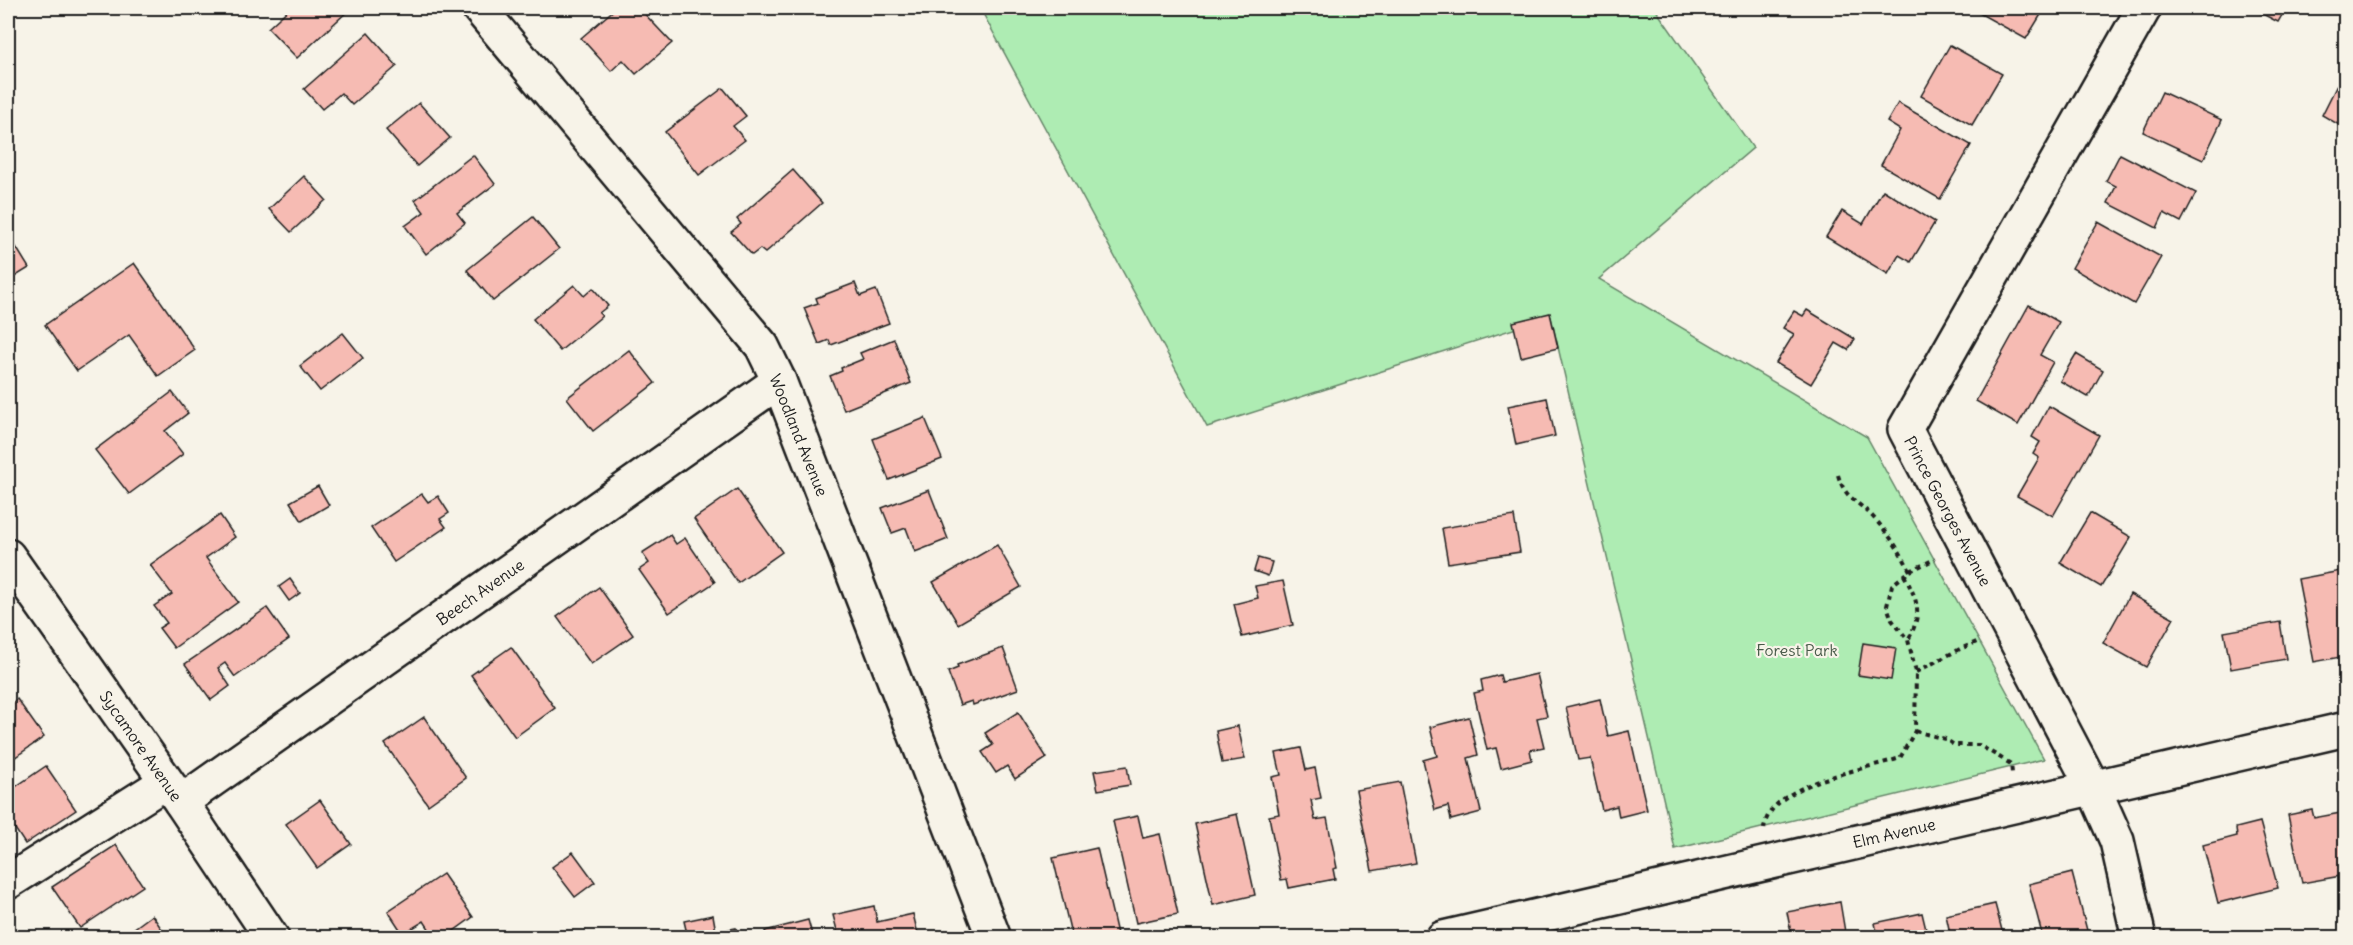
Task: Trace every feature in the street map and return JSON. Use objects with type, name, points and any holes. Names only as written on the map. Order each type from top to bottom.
[{"type":"street","name":"Woodland Avenue","points":[[479,8],[762,346],[779,381],[994,938]]},
{"type":"street","name":"Prince Georges Avenue","points":[[2139,938],[2117,841],[2093,787],[1905,429],[2144,8]]},
{"type":"street","name":"Beech Avenue","points":[[8,882],[173,792],[779,381]]},
{"type":"street","name":"Sycamore Avenue","points":[[8,556],[272,938]]},
{"type":"street","name":"Elm Avenue","points":[[1443,938],[2346,729]]},
{"type":"path","points":[[1838,475],[1843,491],[1874,517],[1910,571]]},
{"type":"path","points":[[1769,862],[1763,834],[1764,820],[1780,801],[1799,789],[1900,758],[1915,731],[1916,672],[1908,640],[1892,620],[1887,606],[1892,585],[1910,571],[1966,545]]},
{"type":"path","points":[[1904,575],[1916,597],[1918,613],[1914,629],[1908,640]]},
{"type":"path","points":[[1916,672],[1960,649],[2010,629]]},
{"type":"path","points":[[1915,731],[1945,739],[1954,745],[1979,746],[2011,764],[2018,804]]},
{"type":"green space","name":"Forest Park","points":[[980,8],[1653,8],[1656,10],[1753,148],[1599,279],[1867,437],[2044,759],[1675,849],[1551,317],[1207,427]]},
{"type":"building","points":[[290,8],[351,8],[297,58],[268,28]]},
{"type":"building","points":[[616,8],[639,8],[672,43],[636,74],[623,60],[611,71],[581,38]]},
{"type":"building","points":[[1970,8],[2045,8],[2026,39]]},
{"type":"building","points":[[2251,8],[2286,8],[2278,22]]},
{"type":"building","points":[[368,33],[397,66],[352,105],[341,93],[322,109],[304,89]]},
{"type":"building","points":[[1950,45],[2002,74],[1972,125],[1921,96]]},
{"type":"building","points":[[2338,83],[2346,87],[2346,129],[2322,115]]},
{"type":"building","points":[[723,88],[746,116],[733,126],[745,140],[699,175],[665,132]]},
{"type":"building","points":[[2162,92],[2222,120],[2203,160],[2143,132]]},
{"type":"building","points":[[419,103],[450,138],[417,166],[386,130]]},
{"type":"building","points":[[1898,103],[1971,145],[1940,199],[1881,165],[1900,130],[1887,122]]},
{"type":"building","points":[[2120,154],[2196,193],[2181,222],[2164,213],[2157,228],[2108,203],[2116,186],[2106,181]]},
{"type":"building","points":[[473,155],[495,184],[457,213],[465,223],[426,254],[405,226],[424,212],[415,200]]},
{"type":"building","points":[[793,170],[822,203],[765,253],[760,249],[752,255],[731,232],[741,224],[737,219]]},
{"type":"building","points":[[304,176],[326,200],[291,232],[269,209]]},
{"type":"building","points":[[1883,190],[1935,222],[1911,262],[1899,255],[1888,274],[1826,237],[1842,211],[1863,224]]},
{"type":"building","points":[[533,217],[559,249],[493,301],[467,270]]},
{"type":"building","points":[[2098,222],[2161,257],[2134,304],[2072,268]]},
{"type":"building","points":[[8,234],[29,268],[8,281]]},
{"type":"building","points":[[134,263],[195,350],[158,376],[129,335],[77,371],[45,325]]},
{"type":"building","points":[[855,283],[860,296],[876,290],[889,323],[831,345],[829,340],[819,344],[804,308],[818,303],[816,298]]},
{"type":"building","points":[[574,285],[584,296],[593,288],[608,306],[599,313],[602,316],[560,351],[533,319]]},
{"type":"building","points":[[2029,305],[2059,322],[2040,355],[2053,362],[2018,425],[1976,401]]},
{"type":"building","points":[[1807,310],[1855,339],[1848,350],[1836,343],[1811,384],[1776,363],[1794,334],[1783,328],[1794,311],[1803,316]]},
{"type":"building","points":[[1550,313],[1558,348],[1521,357],[1513,322]]},
{"type":"building","points":[[343,333],[363,358],[320,391],[300,366]]},
{"type":"building","points":[[894,339],[911,383],[844,410],[830,376],[842,371],[841,368],[863,359],[860,353]]},
{"type":"building","points":[[629,350],[655,383],[593,431],[567,398]]},
{"type":"building","points":[[2076,354],[2103,370],[2088,397],[2060,381]]},
{"type":"building","points":[[172,392],[188,413],[165,431],[183,454],[129,494],[95,450]]},
{"type":"building","points":[[1547,398],[1555,436],[1516,445],[1508,406]]},
{"type":"building","points":[[2049,406],[2099,435],[2053,516],[2017,496],[2039,458],[2033,454],[2040,442],[2032,437]]},
{"type":"building","points":[[925,418],[942,459],[889,480],[873,439]]},
{"type":"building","points":[[318,486],[329,505],[302,521],[290,502]]},
{"type":"building","points":[[737,489],[782,552],[738,583],[694,519]]},
{"type":"building","points":[[929,490],[948,539],[915,552],[906,528],[892,533],[882,508]]},
{"type":"building","points":[[422,494],[428,502],[438,496],[449,513],[440,519],[446,527],[394,562],[371,528]]},
{"type":"building","points":[[2090,513],[2131,537],[2101,587],[2060,563]]},
{"type":"building","points":[[220,515],[235,537],[206,558],[238,602],[174,648],[159,628],[167,623],[154,606],[172,594],[150,565]]},
{"type":"building","points":[[1514,516],[1520,552],[1448,563],[1442,528]]},
{"type":"building","points":[[670,535],[676,544],[685,538],[715,582],[669,613],[639,570],[649,563],[642,553]]},
{"type":"building","points":[[997,545],[1021,587],[958,624],[933,582]]},
{"type":"building","points":[[1258,558],[1272,562],[1268,576],[1254,571]]},
{"type":"building","points":[[2346,570],[2346,656],[2314,662],[2298,579]]},
{"type":"building","points":[[290,579],[300,593],[289,601],[279,587]]},
{"type":"building","points":[[1283,581],[1293,625],[1242,637],[1234,604],[1258,598],[1255,586]]},
{"type":"building","points":[[599,587],[633,635],[591,664],[557,617]]},
{"type":"building","points":[[2130,594],[2174,618],[2146,667],[2103,643]]},
{"type":"building","points":[[267,608],[289,639],[235,677],[225,663],[218,668],[230,686],[211,700],[185,664]]},
{"type":"building","points":[[2280,622],[2286,659],[2231,669],[2224,632]]},
{"type":"building","points":[[1863,643],[1896,648],[1891,680],[1858,675]]},
{"type":"building","points":[[511,647],[555,708],[515,737],[471,675]]},
{"type":"building","points":[[1003,648],[1018,689],[973,705],[972,701],[960,705],[948,672],[958,668],[957,665]]},
{"type":"building","points":[[1537,674],[1547,716],[1537,718],[1544,747],[1530,750],[1532,760],[1501,768],[1496,748],[1487,750],[1474,693],[1483,691],[1481,680],[1500,675],[1502,682]]},
{"type":"building","points":[[17,699],[44,737],[8,762],[8,706]]},
{"type":"building","points":[[1600,699],[1608,736],[1629,731],[1647,810],[1619,817],[1617,806],[1602,810],[1590,758],[1578,760],[1566,707]]},
{"type":"building","points":[[1018,712],[1047,758],[1015,779],[1007,766],[996,773],[982,752],[993,745],[985,733]]},
{"type":"building","points":[[424,717],[466,778],[428,805],[385,744]]},
{"type":"building","points":[[1469,717],[1478,755],[1468,758],[1481,812],[1451,820],[1448,806],[1435,810],[1423,760],[1437,756],[1430,727]]},
{"type":"building","points":[[1238,726],[1245,759],[1222,763],[1216,731]]},
{"type":"building","points":[[1301,748],[1306,770],[1315,768],[1321,798],[1311,800],[1315,820],[1327,818],[1337,868],[1333,869],[1335,879],[1289,888],[1287,879],[1281,880],[1269,816],[1279,814],[1272,777],[1281,775],[1276,753]]},
{"type":"building","points":[[46,766],[76,810],[25,844],[8,818],[8,792]]},
{"type":"building","points":[[1127,766],[1130,785],[1098,790],[1094,771]]},
{"type":"building","points":[[1400,782],[1416,863],[1372,871],[1356,790]]},
{"type":"building","points":[[320,800],[351,844],[317,868],[286,824]]},
{"type":"building","points":[[2312,810],[2314,818],[2346,812],[2346,875],[2302,883],[2288,815]]},
{"type":"building","points":[[1237,814],[1255,895],[1213,905],[1195,824]]},
{"type":"building","points":[[1138,816],[1143,838],[1160,834],[1178,914],[1136,923],[1113,821]]},
{"type":"building","points":[[2260,822],[2278,888],[2218,903],[2203,845],[2237,836],[2236,828]]},
{"type":"building","points":[[116,845],[143,886],[80,928],[52,887]]},
{"type":"building","points":[[1097,848],[1118,938],[1072,938],[1053,858]]},
{"type":"building","points":[[573,852],[595,882],[575,897],[552,867]]},
{"type":"building","points":[[2072,873],[2089,938],[2043,938],[2029,884]]},
{"type":"building","points":[[443,874],[473,917],[444,938],[435,938],[424,921],[403,934],[388,911]]},
{"type":"building","points":[[1840,902],[1846,938],[1792,938],[1787,912]]},
{"type":"building","points":[[1995,904],[2004,938],[1951,938],[1946,915]]},
{"type":"building","points":[[874,906],[877,922],[913,914],[919,938],[839,938],[833,915]]},
{"type":"building","points":[[1922,913],[1928,938],[1878,938],[1875,923]]},
{"type":"building","points":[[152,915],[168,938],[121,938]]},
{"type":"building","points":[[713,915],[716,932],[736,928],[738,938],[688,938],[684,921]]},
{"type":"building","points":[[808,920],[813,938],[767,938],[765,931]]},
{"type":"building","points":[[1766,932],[1767,938],[1743,938]]}]
